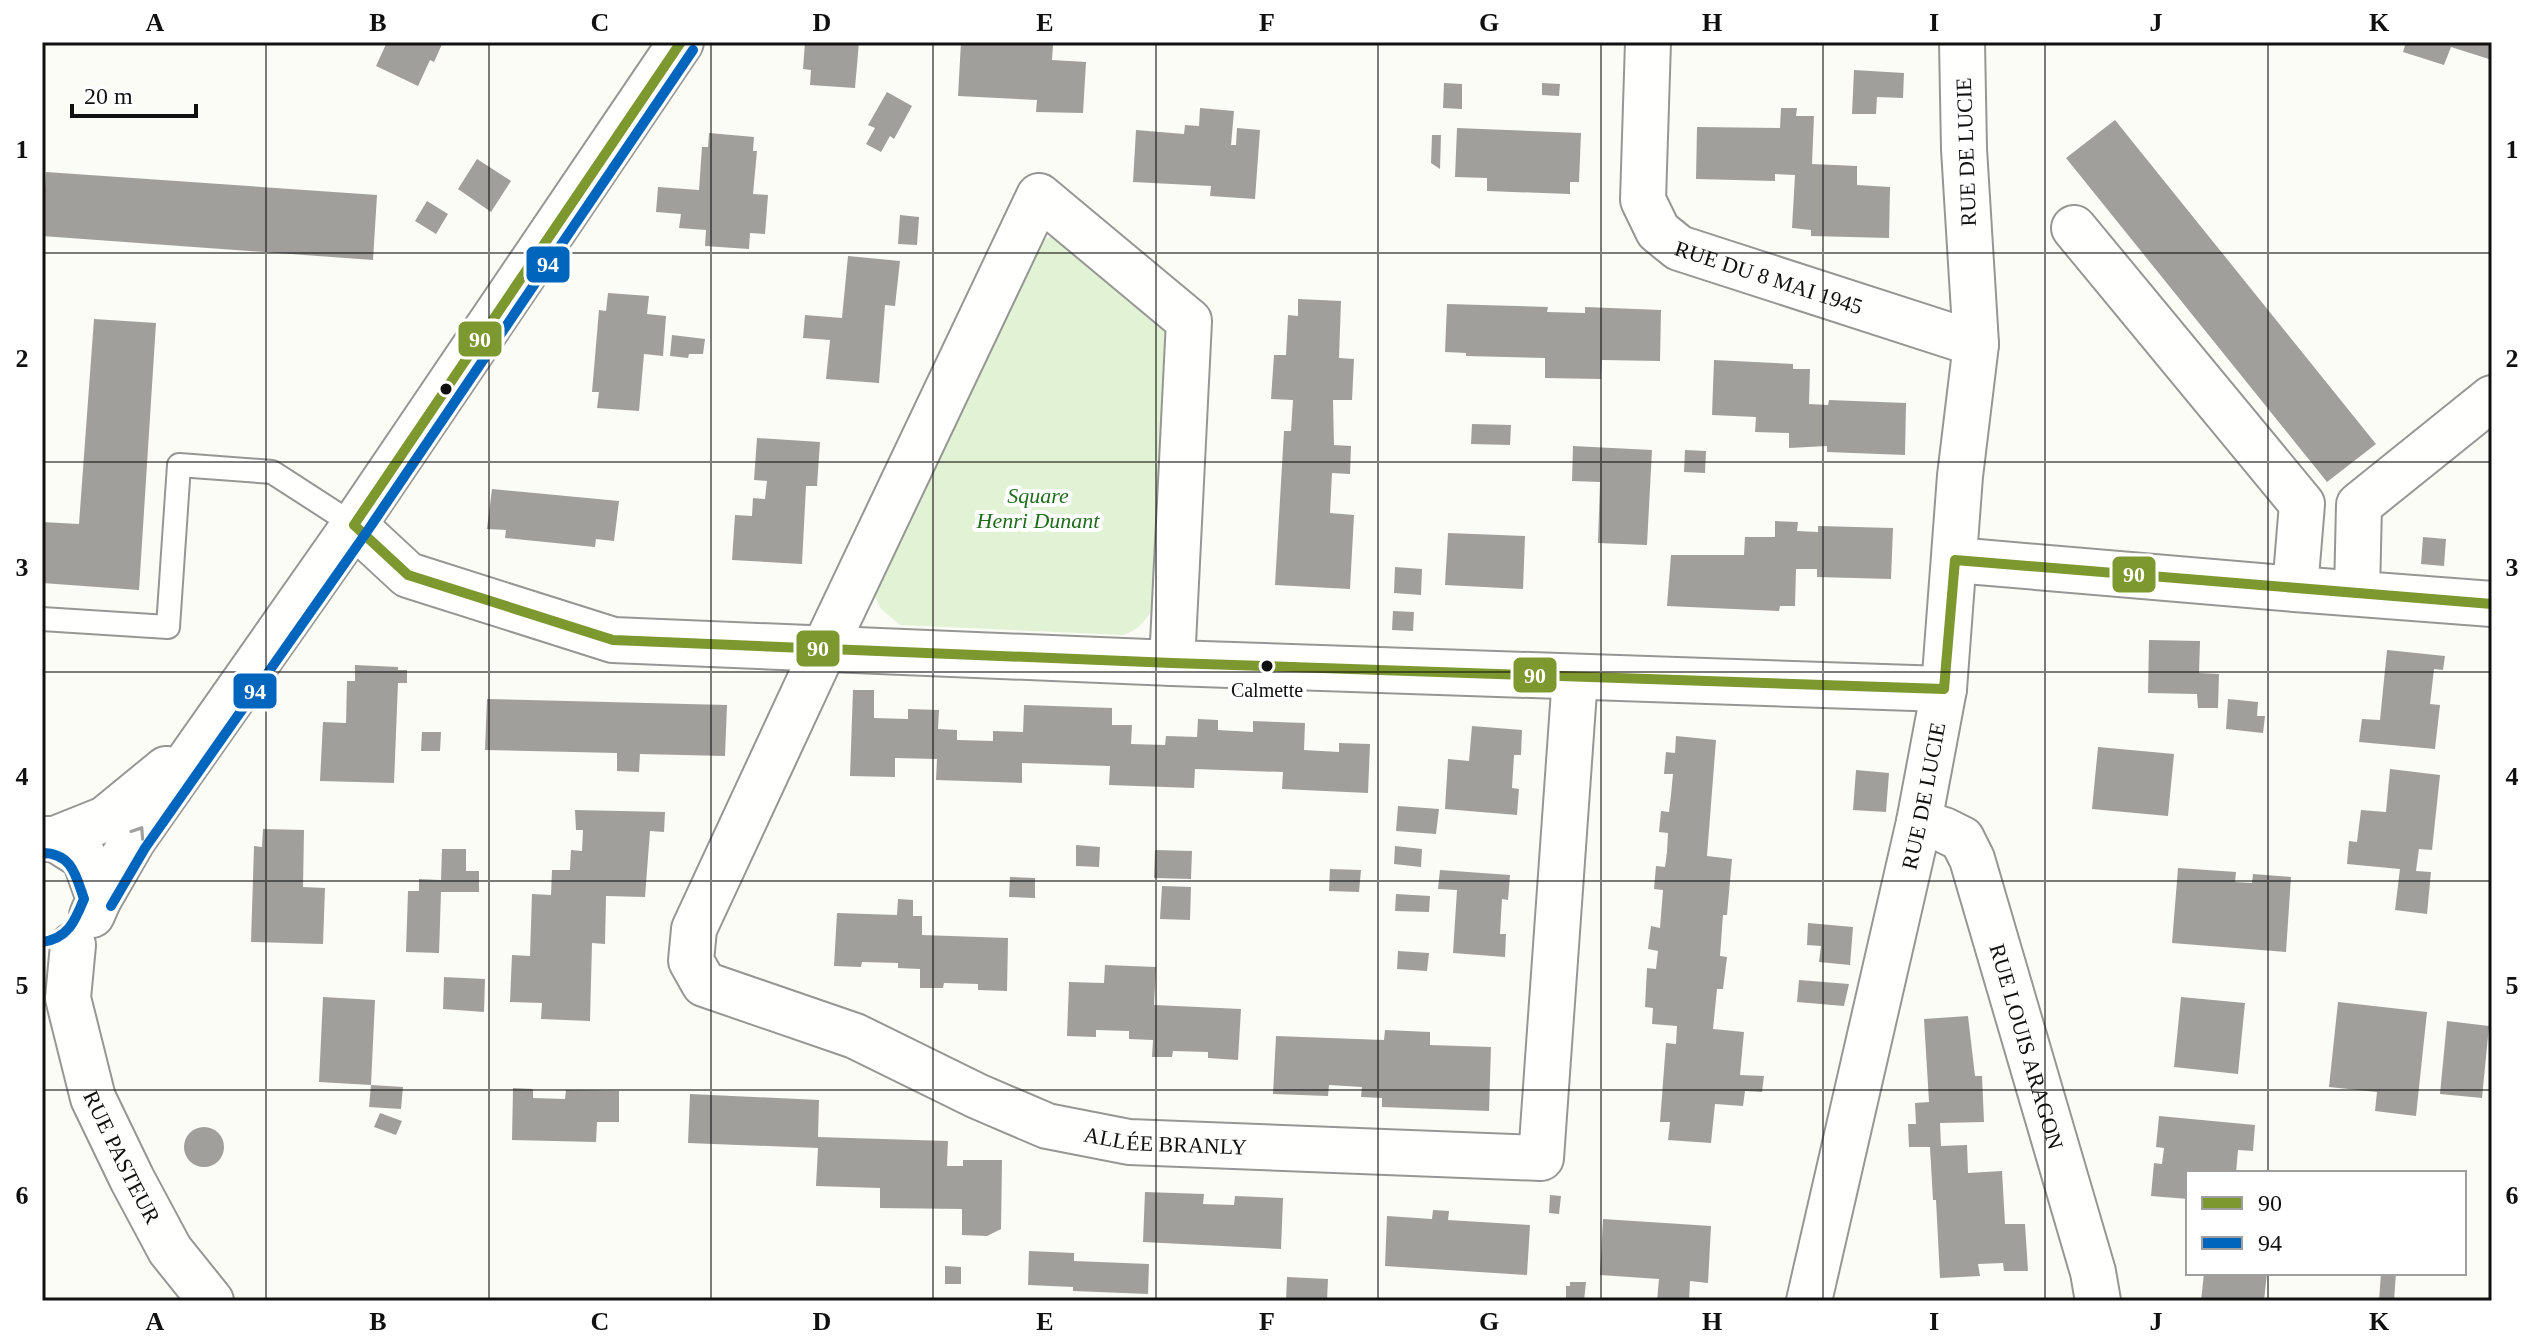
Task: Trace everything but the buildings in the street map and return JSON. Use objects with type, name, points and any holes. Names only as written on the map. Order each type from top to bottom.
[{"type":"street","points":[[56,966],[82,939],[99,899],[133,840],[354,525],[681,42]]},
{"type":"street","name":"RUE DU 8 MAI 1945","points":[[1648,42],[1643,200],[1658,231],[1679,248],[1976,344]]},
{"type":"street","name":"RUE DE LUCIE","points":[[1809,1301],[1919,822],[1944,689],[1960,476],[1976,344],[1964,149],[1962,42]]},
{"type":"street","points":[[824,649],[1039,196],[1189,321],[1172,663]]},
{"type":"street","points":[[2074,228],[2302,504],[2295,589]]},
{"type":"street","points":[[2302,504],[2359,505],[2492,398]]},
{"type":"street","points":[[2357,593],[2359,505]]},
{"type":"street","points":[[354,525],[408,575],[613,640],[1172,663],[1944,689]]},
{"type":"street","points":[[1955,560],[2492,604]]},
{"type":"street","name":"ALLÉE BRANLY","points":[[824,649],[694,929],[691,961],[704,984],[855,1036],[977,1096],[1047,1126],[1129,1142],[1541,1158],[1575,677]]},
{"type":"street","points":[[48,839],[105,819],[145,784],[200,744]]},
{"type":"street","name":"RUE LOUIS ARAGON","points":[[1919,822],[1962,839],[1972,859],[2089,1257],[2098,1301]]},
{"type":"street","points":[[48,839],[84,857],[99,899]]},
{"type":"street","name":"RUE PASTEUR","points":[[56,966],[93,1098],[170,1250],[211,1301]]},
{"type":"lane","points":[[42,619],[168,627],[179,465],[272,472],[354,525]]},
{"type":"green space","name":"Square Henri Dunant","points":[[1052,236],[1066,236],[1163,318],[1167,333],[1156,603],[1143,623],[1123,635],[900,625],[881,609],[874,594],[1034,244]]},
{"type":"transit line","name":"90","points":[[681,42],[354,525],[408,575],[613,640],[1172,663],[1944,689],[1955,560],[2492,604]]},
{"type":"transit line","name":"94","points":[[111,906],[145,848],[366,533],[693,50]]},
{"type":"transit line","name":"94","points":[[42,853],[66,861],[75,874],[84,899],[74,921],[64,933],[42,942]]},
{"type":"place","name":"Calmette","points":[[1267,666]]}]
